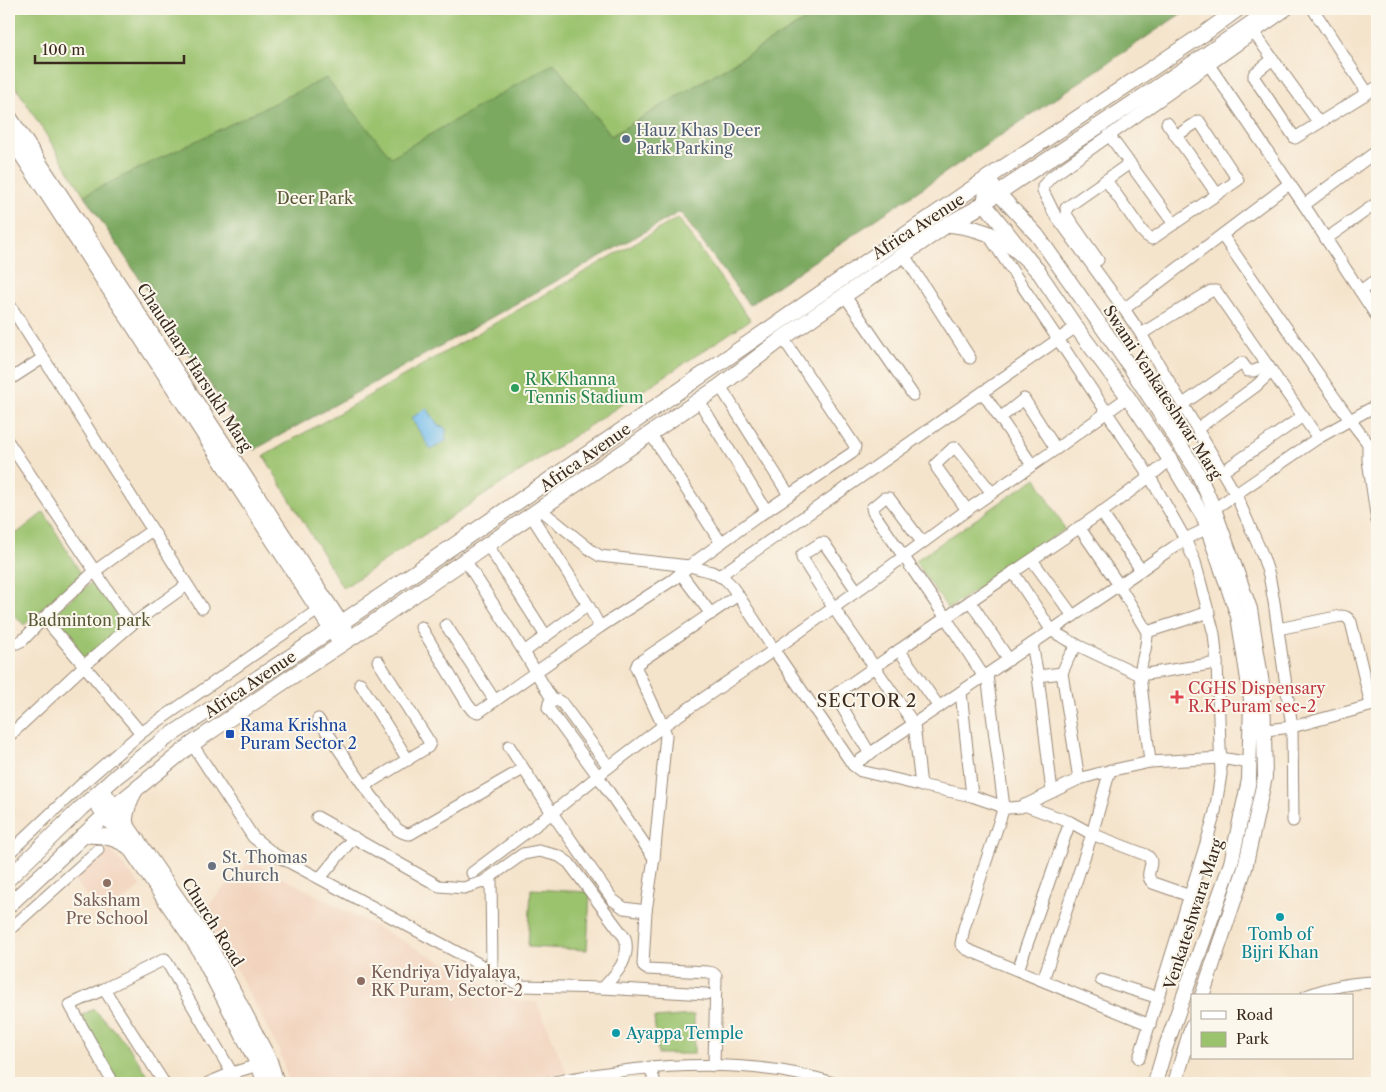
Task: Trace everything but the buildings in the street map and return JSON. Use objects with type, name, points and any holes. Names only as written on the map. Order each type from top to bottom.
[{"type":"main road","name":"Africa Avenue","points":[[9,878],[118,775],[165,739],[336,626],[989,177],[1238,9]]},
{"type":"main road","name":"Africa Avenue","points":[[9,905],[110,810],[192,744],[720,386],[783,338],[948,224],[974,210],[1272,9]]},
{"type":"main road","points":[[948,224],[968,226],[1006,241],[1038,271]]},
{"type":"main road","points":[[298,672],[305,674],[317,669],[347,650],[403,610],[411,597]]},
{"type":"main road","points":[[125,822],[129,801],[135,790]]},
{"type":"main road","points":[[85,835],[107,836],[128,846]]},
{"type":"street","points":[[1288,9],[1051,177],[1043,186],[1043,191],[1054,213],[1141,334],[1236,495],[1262,554],[1269,575],[1292,727],[1293,821]]},
{"type":"street","points":[[1273,59],[1254,74],[1254,78],[1295,138],[1372,89],[1313,9]]},
{"type":"street","points":[[1254,33],[1319,123]]},
{"type":"street","points":[[1209,65],[1377,315]]},
{"type":"street","name":"Chaudhary Harsukh Marg","points":[[9,116],[74,233]]},
{"type":"street","points":[[1106,180],[1147,236],[1152,239],[1238,180],[1199,121],[1176,136]]},
{"type":"street","points":[[1167,123],[1217,194]]},
{"type":"street","points":[[1109,135],[1174,224]]},
{"type":"street","name":"Chaudhary Harsukh Marg","points":[[9,136],[206,437],[324,606],[346,641]]},
{"type":"street","points":[[1304,205],[1377,151]]},
{"type":"street","points":[[1124,296],[1067,216],[1066,208],[1130,163]]},
{"type":"street","name":"Swami Venkateshwar Marg","points":[[989,177],[998,193],[1037,235],[1130,367],[1196,471],[1208,518],[1250,609],[1263,690],[1258,731],[1265,777],[1245,868],[1203,994]]},
{"type":"street","points":[[989,177],[984,203],[1038,271]]},
{"type":"street","points":[[1124,309],[1290,184]]},
{"type":"street","points":[[1326,239],[1377,203]]},
{"type":"street","points":[[986,232],[1150,477],[1185,538],[1195,562],[1214,634],[1221,758],[1220,786],[1215,812],[1140,1058]]},
{"type":"street","points":[[1222,235],[1350,420],[1377,455]]},
{"type":"street","points":[[904,255],[970,358]]},
{"type":"street","name":"Venkateshwara Marg","points":[[1038,271],[1076,327],[1128,397],[1208,518],[1238,616],[1258,731],[1250,762],[1249,780],[1231,863],[1165,1049],[1155,1083]]},
{"type":"street","points":[[1360,291],[1377,279]]},
{"type":"street","points":[[1141,334],[1214,290],[1219,293],[1318,438]]},
{"type":"street","points":[[845,296],[913,395]]},
{"type":"street","points":[[9,304],[202,608]]},
{"type":"street","points":[[719,576],[1076,327]]},
{"type":"street","points":[[421,627],[471,709],[479,712],[685,570],[766,510],[852,453],[855,446],[783,338]]},
{"type":"street","points":[[9,380],[43,358]]},
{"type":"street","points":[[1183,404],[1242,363],[1248,371],[1270,368]]},
{"type":"street","points":[[1197,429],[1256,386],[1270,368]]},
{"type":"street","points":[[720,386],[789,495]]},
{"type":"street","points":[[983,393],[1032,465]]},
{"type":"street","points":[[472,873],[663,726],[774,650],[922,542],[1128,397]]},
{"type":"street","points":[[1000,418],[1024,399],[1056,449]]},
{"type":"street","points":[[698,401],[766,510]]},
{"type":"street","points":[[853,765],[1141,570],[1185,538],[1236,495],[1318,438],[1377,405]]},
{"type":"street","points":[[1222,472],[1303,416]]},
{"type":"street","points":[[650,433],[721,543]]},
{"type":"street","points":[[9,442],[131,625]]},
{"type":"street","points":[[1368,444],[1368,460],[1377,521]]},
{"type":"street","points":[[967,510],[936,464],[953,448],[956,448],[992,493]]},
{"type":"street","points":[[814,709],[874,666],[1032,560],[1150,477],[1170,460]]},
{"type":"street","points":[[922,542],[892,500],[884,498],[873,507],[872,511],[985,676],[1004,808],[964,928],[961,944],[966,949],[1150,1025]]},
{"type":"street","points":[[535,512],[600,556],[685,570],[703,569],[719,576],[730,584],[853,765],[865,772],[972,796],[1004,808],[1015,808],[1080,780],[1110,770],[1150,762],[1221,758],[1250,762]]},
{"type":"street","points":[[535,512],[600,627]]},
{"type":"street","points":[[1100,512],[1141,570]]},
{"type":"street","points":[[1079,527],[1119,585],[1147,632],[1140,675],[1150,762]]},
{"type":"street","points":[[9,638],[13,642],[20,642],[95,571],[152,530]]},
{"type":"street","points":[[857,591],[823,542],[804,554],[802,558],[833,607],[914,724],[921,786]]},
{"type":"street","points":[[487,544],[546,636]]},
{"type":"street","points":[[465,560],[553,700],[562,703],[609,767]]},
{"type":"street","points":[[1032,560],[1073,616]]},
{"type":"street","points":[[685,570],[711,614]]},
{"type":"street","points":[[1013,572],[1052,631],[1140,675],[1217,664]]},
{"type":"street","points":[[9,736],[131,625],[187,585]]},
{"type":"street","points":[[714,1066],[716,976],[708,972],[644,967],[646,912],[654,858],[666,742],[665,731],[636,672],[636,665],[738,595]]},
{"type":"street","points":[[970,601],[1009,660]]},
{"type":"street","points":[[9,853],[83,783],[141,733],[324,606]]},
{"type":"street","points":[[524,652],[588,606]]},
{"type":"street","points":[[1147,632],[1209,612]]},
{"type":"street","points":[[1258,731],[1292,727],[1374,704],[1351,622],[1348,618],[1341,616],[1278,629]]},
{"type":"street","points":[[44,618],[141,733]]},
{"type":"street","points":[[446,625],[495,701]]},
{"type":"street","points":[[1032,644],[1038,676],[1052,792]]},
{"type":"street","points":[[1077,645],[1062,673],[1080,780]]},
{"type":"street","points":[[899,650],[939,707]]},
{"type":"street","points":[[364,786],[428,747],[430,741],[378,661]]},
{"type":"street","points":[[1038,676],[1062,673]]},
{"type":"street","points":[[360,683],[408,760]]},
{"type":"street","points":[[961,692],[972,796]]},
{"type":"street","points":[[835,695],[870,754]]},
{"type":"street","points":[[553,700],[549,703],[548,708],[598,776],[654,858]]},
{"type":"street","points":[[318,719],[364,786],[401,832],[410,834],[523,769]]},
{"type":"street","points":[[192,744],[253,837],[274,854],[522,986],[603,988],[706,994]]},
{"type":"street","points":[[509,746],[552,813],[613,900],[624,908],[646,912]]},
{"type":"street","points":[[1043,980],[1092,834],[1110,770]]},
{"type":"street","name":"Church Road","points":[[97,794],[110,810],[125,822],[208,942],[270,1061],[277,1083]]},
{"type":"street","points":[[1024,805],[1070,822],[1092,834],[1150,857],[1152,861],[1148,875],[1149,880],[1190,896]]},
{"type":"street","name":"Church Road","points":[[110,810],[128,846],[197,947],[265,1083]]},
{"type":"street","points":[[317,817],[439,886],[464,888],[483,882],[523,854],[539,851],[559,856],[568,863],[625,938],[624,962],[603,988]]},
{"type":"street","points":[[1018,970],[1070,822]]},
{"type":"street","points":[[320,878],[354,837]]},
{"type":"street","points":[[9,930],[98,850]]},
{"type":"street","points":[[66,852],[80,866]]},
{"type":"street","points":[[491,877],[492,971]]},
{"type":"street","points":[[113,1083],[70,1005],[165,959],[233,1078]]},
{"type":"street","points":[[1101,980],[1158,998]]},
{"type":"street","points":[[1311,994],[1342,984],[1377,982]]},
{"type":"street","points":[[104,989],[164,1083]]},
{"type":"street","points":[[1175,1083],[1190,1041]]},
{"type":"street","points":[[208,1083],[233,1078],[258,1066]]},
{"type":"street","points":[[549,1083],[591,1080],[650,1067],[714,1066],[776,1070],[810,1076],[833,1083]]},
{"type":"street","points":[[650,1067],[655,1083]]},
{"type":"shaded area","name":"Saksham Pre School","points":[[109,849],[141,886],[105,917],[73,879]]},
{"type":"shaded area","name":"Kendriya Vidyalaya, RK Puram, Sector-2","points":[[250,861],[514,1000],[537,1003],[567,1073],[522,1083],[360,1083],[357,1078],[343,1083],[289,1083],[280,1052],[233,963],[202,911]]},
{"type":"green space","name":"Deer Park","points":[[9,9],[824,9],[611,136],[254,450],[84,195],[9,76]]},
{"type":"green space","points":[[824,9],[1188,9],[749,305],[680,212],[254,450],[84,195],[326,78],[391,157],[554,63],[611,136]]},
{"type":"green space","name":"R K Khanna Tennis Stadium","points":[[678,218],[750,320],[343,588],[264,456]]},
{"type":"green space","points":[[1036,478],[1065,529],[948,609],[915,561]]},
{"type":"green space","points":[[44,512],[81,574],[24,625],[9,610],[9,524],[16,534]]},
{"type":"green space","name":"Badminton park","points":[[96,579],[126,624],[83,659],[47,618]]},
{"type":"green space","points":[[531,889],[590,892],[587,950],[528,947]]},
{"type":"green space","points":[[94,1009],[126,1043],[153,1083],[118,1083],[87,1031],[82,1015]]},
{"type":"green space","points":[[694,1015],[694,1054],[658,1054],[654,1018]]},
{"type":"water","points":[[427,408],[439,426],[444,427],[447,431],[445,436],[447,440],[431,450],[411,418]]},
{"type":"place","name":"Hauz Khas Deer Park Parking","points":[[626,139]]},
{"type":"place","name":"R K Khanna Tennis Stadium","points":[[515,388]]},
{"type":"place","name":"CGHS Dispensary R.K.Puram sec-2","points":[[1177,697]]},
{"type":"place","name":"Rama Krishna Puram Sector 2","points":[[230,734]]},
{"type":"place","name":"St. Thomas Church","points":[[212,866]]},
{"type":"place","name":"Saksham Pre School","points":[[107,883]]},
{"type":"place","name":"Tomb of Bijri Khan","points":[[1280,917]]},
{"type":"place","name":"Kendriya Vidyalaya, RK Puram, Sector-2","points":[[361,981]]},
{"type":"place","name":"Ayappa Temple","points":[[616,1033]]},
{"type":"district","name":"SECTOR 2","points":[[867,701]]}]
